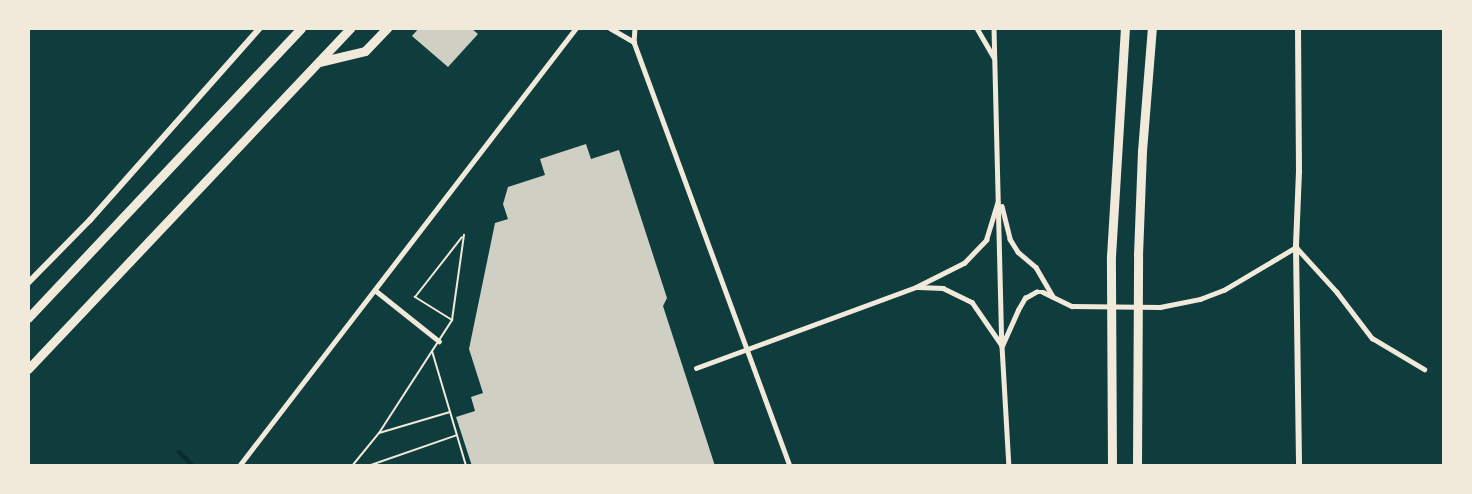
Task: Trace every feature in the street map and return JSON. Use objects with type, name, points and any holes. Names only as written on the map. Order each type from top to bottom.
[{"type":"highway","points":[[28,318],[301,28]]},
{"type":"highway","points":[[28,369],[350,28]]},
{"type":"highway","points":[[319,62],[365,51],[387,28]]},
{"type":"highway","points":[[1112,465],[1113,201],[1125,28]]},
{"type":"highway","points":[[1137,465],[1137,296],[1142,151],[1152,28]]},
{"type":"street","points":[[28,283],[90,220],[260,28]]},
{"type":"street","points":[[239,465],[576,28]]},
{"type":"street","points":[[610,28],[634,42]]},
{"type":"street","points":[[635,28],[634,42],[790,465]]},
{"type":"street","points":[[977,28],[994,57]]},
{"type":"street","points":[[994,28],[1002,346],[1009,465]]},
{"type":"street","points":[[1298,28],[1299,171],[1296,247],[1299,465]]},
{"type":"street","points":[[696,368],[916,287],[964,263],[986,240],[999,195]]},
{"type":"street","points":[[999,195],[1010,239],[1018,252],[1036,267],[1053,297]]},
{"type":"street","points":[[1002,346],[1025,298],[1036,292],[1053,297],[1065,304],[1160,307],[1187,302],[1224,290],[1296,247]]},
{"type":"street","points":[[1296,247],[1337,292],[1372,338],[1424,369]]},
{"type":"street","points":[[916,287],[943,288],[972,302],[1002,346]]},
{"type":"street","points":[[375,290],[439,341]]},
{"type":"lane","points":[[352,465],[379,433],[452,320],[464,235],[415,297],[452,320]]},
{"type":"lane","points":[[432,351],[466,464],[461,465]]},
{"type":"lane","points":[[379,433],[450,412]]},
{"type":"lane","points":[[368,465],[457,435]]},
{"type":"building","points":[[419,28],[471,28],[478,34],[448,67],[412,36]]},
{"type":"building","points":[[586,144],[591,159],[619,150],[667,298],[663,306],[715,466],[472,466],[456,417],[475,411],[471,397],[483,393],[469,349],[495,223],[508,219],[503,204],[508,187],[545,175],[540,159]]},
{"type":"waterway","points":[[179,452],[193,466]]}]
